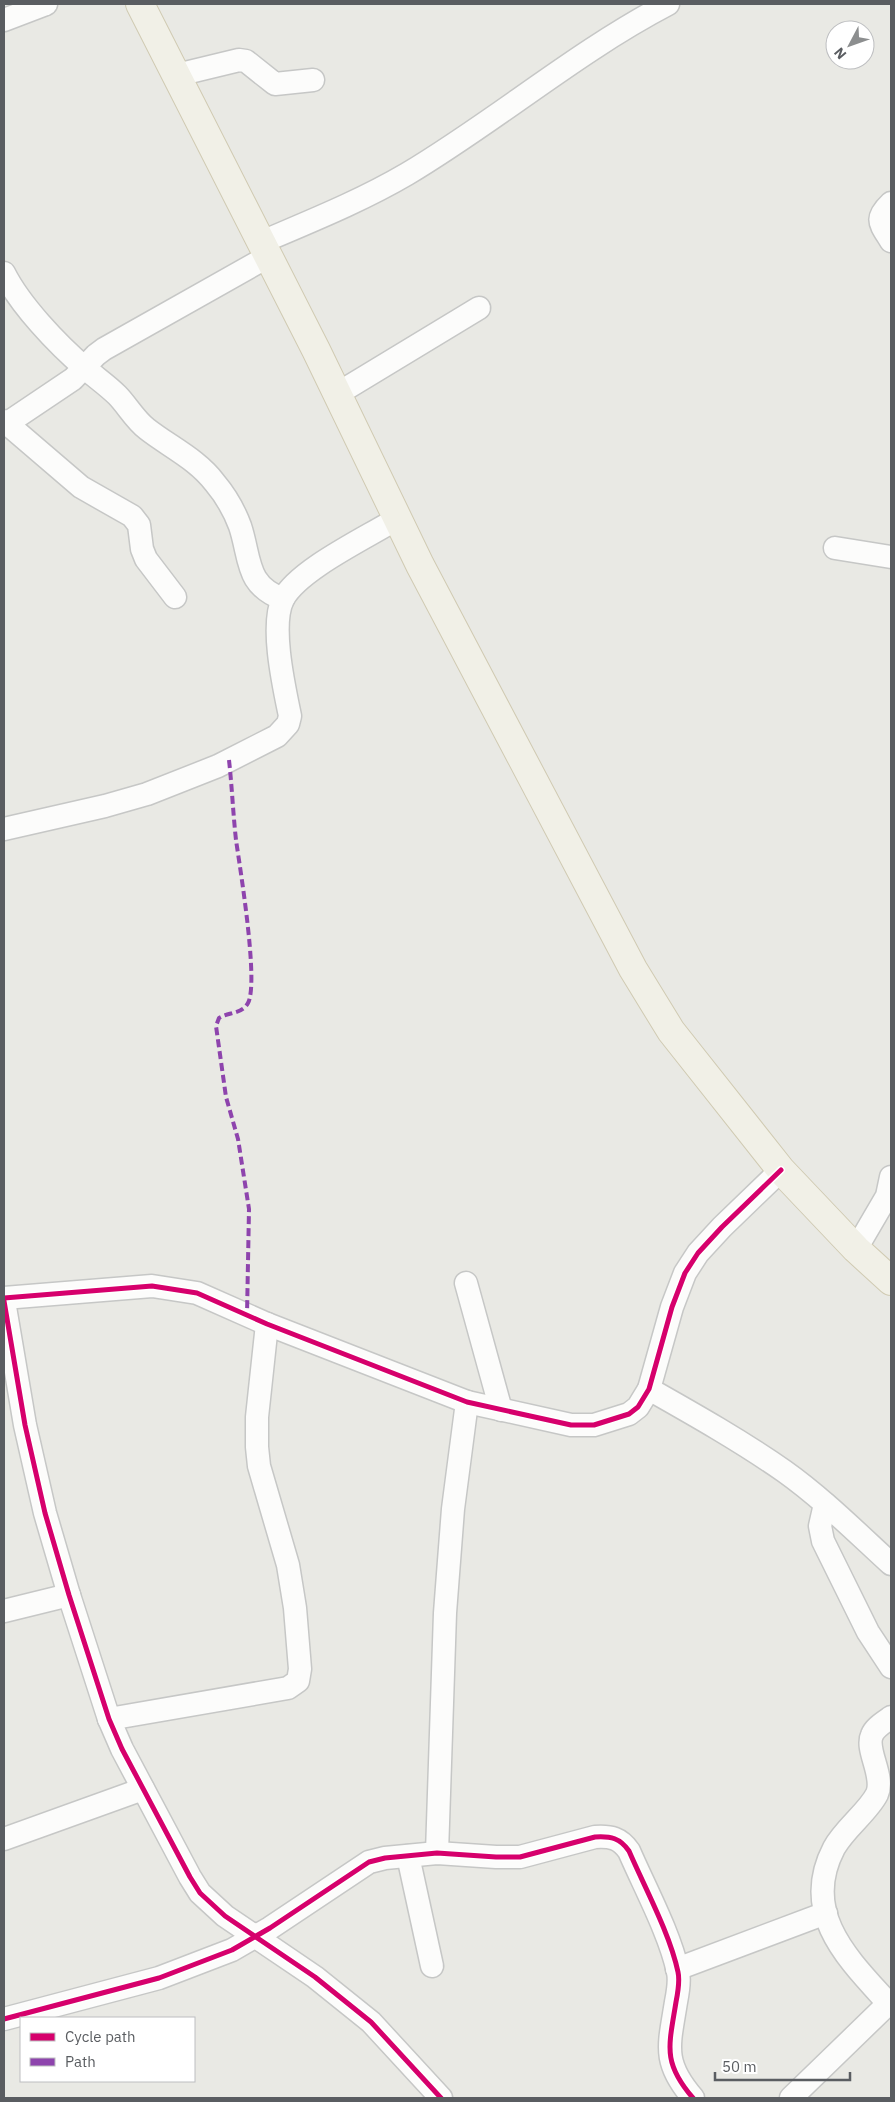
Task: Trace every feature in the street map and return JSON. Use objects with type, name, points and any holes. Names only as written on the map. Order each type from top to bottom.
[{"type":"main road","points":[[140,4],[266,249],[420,564],[633,969],[671,1031],[781,1170],[856,1249],[891,1281]]},
{"type":"street","points":[[4,20],[46,4]]},
{"type":"street","points":[[175,597],[146,559],[142,549],[138,525],[132,516],[74,481],[5,422],[68,383],[104,350],[266,249],[408,173],[624,28],[668,4]]},
{"type":"street","points":[[177,75],[239,60],[246,61],[275,84],[313,80]]},
{"type":"street","points":[[891,203],[881,214],[880,218],[882,227],[891,241]]},
{"type":"street","points":[[4,273],[32,314],[84,368],[117,394],[146,428],[180,451],[215,482],[234,511],[257,583],[272,595],[283,599]]},
{"type":"street","points":[[338,394],[479,308]]},
{"type":"street","points":[[4,829],[106,806],[147,794],[218,766],[277,736],[288,724],[290,716],[280,656],[279,628],[283,599],[310,570],[401,525]]},
{"type":"street","points":[[835,548],[891,557]]},
{"type":"street","points":[[440,2098],[371,2022],[351,2004],[226,1916],[200,1893],[122,1749],[109,1719],[69,1595],[46,1513],[25,1425],[4,1299],[152,1286],[198,1293],[267,1324],[467,1402],[572,1425],[594,1425],[629,1414],[638,1407],[650,1389],[672,1307],[685,1273],[698,1253],[722,1227],[781,1170]]},
{"type":"street","points":[[856,1249],[887,1196],[891,1177]]},
{"type":"street","points":[[466,1283],[501,1410]]},
{"type":"street","points":[[109,1719],[288,1688],[298,1681],[300,1669],[294,1599],[288,1565],[259,1466],[257,1447],[258,1416],[267,1324]]},
{"type":"street","points":[[650,1389],[785,1472],[825,1504],[891,1564]]},
{"type":"street","points":[[437,1853],[446,1603],[453,1509],[467,1402]]},
{"type":"street","points":[[825,1504],[820,1526],[822,1541],[868,1632],[891,1667]]},
{"type":"street","points":[[4,1611],[69,1595]]},
{"type":"street","points":[[791,2098],[890,2002],[847,1958],[833,1934],[826,1913],[824,1890],[826,1870],[834,1848],[877,1794],[878,1777],[870,1739],[873,1732],[891,1717]]},
{"type":"street","points":[[4,1839],[143,1788]]},
{"type":"street","points":[[4,2019],[159,1978],[232,1950],[369,1862],[437,1853],[520,1857],[596,1837],[616,1838],[629,1851],[674,1955],[678,1990],[670,2041],[670,2059],[679,2083],[693,2098]]},
{"type":"street","points":[[408,1856],[432,1966]]},
{"type":"street","points":[[677,1969],[826,1913]]},
{"type":"marked path","points":[[229,760],[236,840],[250,950],[251,991],[245,1007],[219,1018],[216,1026],[226,1097],[238,1139],[249,1209],[247,1315]]},
{"type":"cycle path","points":[[4,1298],[152,1286],[197,1293],[267,1324],[467,1402],[571,1425],[594,1425],[629,1414],[638,1407],[649,1389],[672,1307],[685,1273],[698,1253],[722,1227],[781,1170]]},
{"type":"cycle path","points":[[4,1301],[25,1425],[45,1513],[109,1719],[122,1749],[190,1877],[200,1893],[225,1916],[315,1977],[371,2022],[441,2098]]},
{"type":"cycle path","points":[[4,2019],[159,1978],[232,1950],[270,1928],[369,1862],[385,1858],[437,1853],[520,1857],[595,1837],[606,1837],[619,1841],[629,1851],[669,1942],[679,1979],[671,2030],[670,2053],[676,2074],[693,2098]]}]
